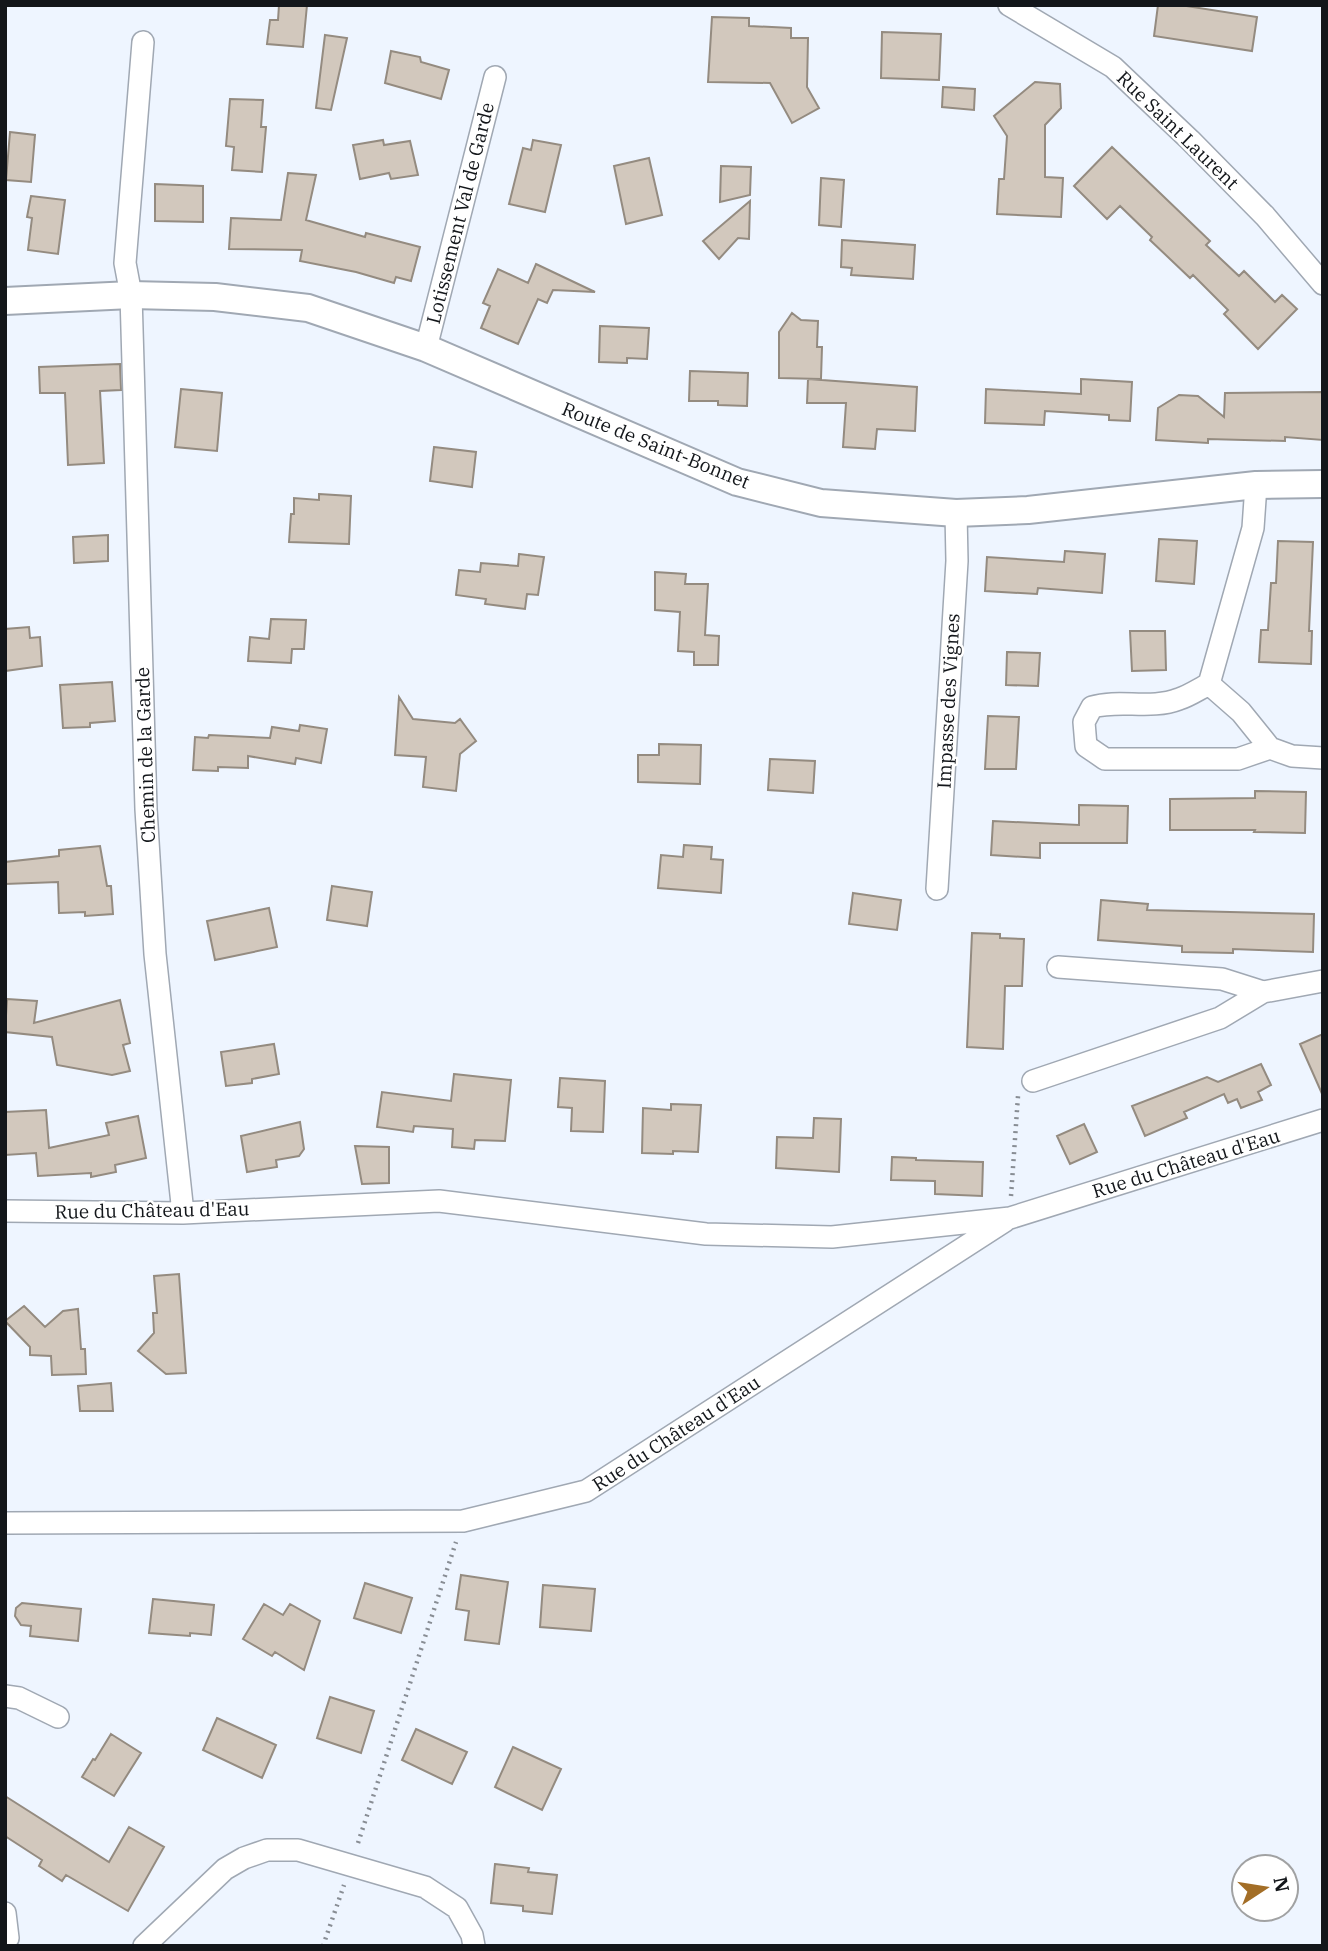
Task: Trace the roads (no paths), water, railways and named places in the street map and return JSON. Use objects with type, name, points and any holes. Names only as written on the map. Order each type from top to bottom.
[{"type":"street","name":"Rue Saint Laurent","points":[[1009,5],[1113,67],[1265,216],[1323,284]]},
{"type":"street","name":"Chemin de la Garde","points":[[143,42],[125,263],[131,295],[147,822],[155,954],[183,1213]]},
{"type":"street","name":"Lotissement Val de Garde","points":[[426,348],[495,78]]},
{"type":"street","name":"Route de Saint-Bonnet","points":[[5,301],[131,295],[215,297],[308,308],[426,348],[737,482],[821,503],[956,513],[1028,510],[1256,485],[1323,484]]},
{"type":"street","points":[[1256,485],[1253,528],[1209,684],[1179,700],[1151,704],[1108,702],[1092,707],[1084,722],[1086,746],[1105,759],[1238,759],[1270,748]]},
{"type":"street","name":"Impasse des Vignes","points":[[937,889],[957,561],[956,513]]},
{"type":"street","points":[[1209,684],[1241,712],[1270,748],[1292,756],[1323,758]]},
{"type":"street","points":[[1058,967],[1222,979],[1263,992]]},
{"type":"street","points":[[1033,1081],[1220,1018],[1263,992],[1323,981]]},
{"type":"street","name":"Rue du Château d'Eau","points":[[5,1211],[183,1213],[439,1201],[706,1234],[832,1237],[1010,1217],[1323,1121]]},
{"type":"street","name":"Rue du Château d'Eau","points":[[5,1523],[463,1521],[586,1491],[1010,1217]]},
{"type":"street","points":[[5,1696],[19,1698],[58,1717]]},
{"type":"street","points":[[144,1946],[225,1869],[244,1858],[267,1850],[298,1850],[425,1887],[457,1908],[472,1935],[474,1946]]},
{"type":"street","points":[[5,1913],[8,1937],[5,1941]]}]
